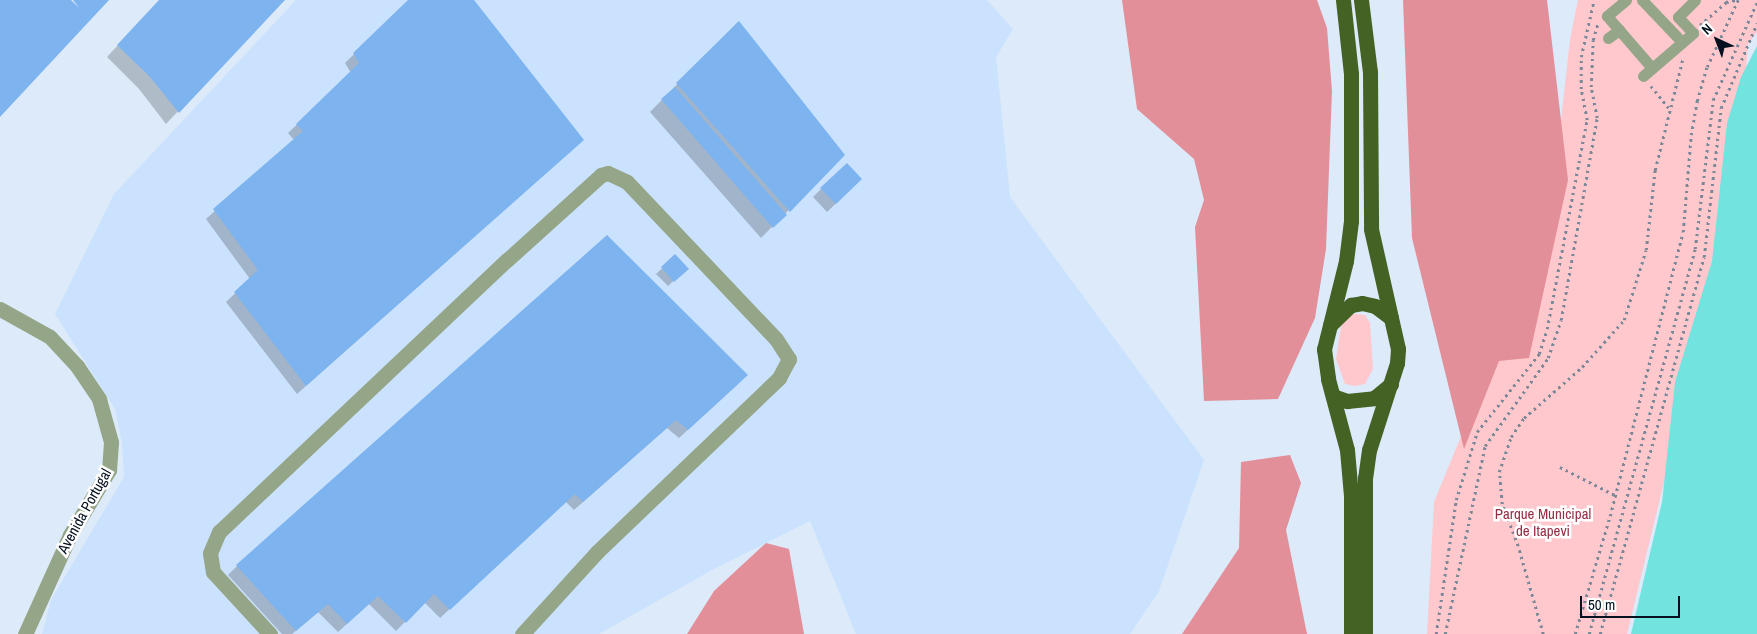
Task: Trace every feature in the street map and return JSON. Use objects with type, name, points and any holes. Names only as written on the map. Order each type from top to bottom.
[{"type":"highway","points":[[1343,0],[1351,74],[1351,221],[1346,261],[1327,329],[1325,363],[1347,450],[1351,496],[1350,634]]},
{"type":"highway","points":[[1361,0],[1370,72],[1369,210],[1374,252],[1398,349],[1391,384],[1369,450],[1365,478],[1365,634]]},
{"type":"highway","points":[[1327,329],[1338,313],[1351,305],[1375,306],[1391,318]]},
{"type":"highway","points":[[1333,396],[1347,401],[1374,398],[1391,384]]},
{"type":"street","points":[[1626,0],[1607,16],[1652,68]]},
{"type":"street","points":[[1642,0],[1682,42]]},
{"type":"street","points":[[1643,76],[1693,33],[1678,17],[1696,0]]},
{"type":"street","points":[[1608,38],[1619,30]]},
{"type":"street","points":[[270,634],[213,572],[210,553],[219,532],[507,260],[601,175],[608,173],[627,182],[776,339],[789,359],[779,378],[597,552],[522,634]]},
{"type":"street","name":"Avenida Portugal","points":[[0,309],[50,337],[78,366],[99,399],[111,442],[109,470],[70,535],[25,634]]},
{"type":"path","points":[[1436,634],[1456,500],[1477,432],[1539,354],[1547,329],[1587,120],[1581,88],[1581,57],[1594,0]]},
{"type":"path","points":[[1543,634],[1518,546],[1502,504],[1499,472],[1511,437],[1524,418],[1582,366],[1624,320],[1646,250],[1655,170],[1668,108],[1687,44],[1693,33],[1726,2],[1737,0]]},
{"type":"path","points":[[1575,634],[1615,495],[1683,232],[1691,135],[1698,101],[1707,66],[1737,0]]},
{"type":"path","points":[[1589,634],[1695,249],[1713,100],[1757,2]]},
{"type":"path","points":[[1445,634],[1485,446],[1548,358],[1561,320],[1597,118],[1591,87],[1593,40],[1600,16]]},
{"type":"path","points":[[1600,634],[1704,257],[1721,108],[1757,22]]},
{"type":"path","points":[[1560,467],[1615,495]]},
{"type":"shaded area","points":[[296,0],[987,0],[1013,29],[996,57],[1010,197],[1204,460],[1159,591],[1130,634],[856,634],[810,521],[712,570],[599,634],[42,634],[51,600],[124,477],[122,443],[115,409],[55,314],[114,194]]},
{"type":"shaded area","points":[[1122,0],[1317,0],[1327,28],[1332,91],[1326,249],[1315,318],[1278,399],[1204,401],[1195,227],[1204,200],[1194,159],[1137,109]]},
{"type":"shaded area","points":[[1403,0],[1547,0],[1568,180],[1529,358],[1499,361],[1464,449],[1412,238]]},
{"type":"shaded area","points":[[1757,46],[1757,634],[1631,634],[1662,502],[1675,382],[1712,261],[1727,123],[1741,77]]},
{"type":"shaded area","points":[[1290,455],[1301,483],[1286,530],[1307,634],[1182,634],[1239,548],[1241,462]]},
{"type":"shaded area","points":[[766,543],[789,549],[804,634],[687,634],[714,591]]},
{"type":"green space","name":"Parque Municipal de Itapevi","points":[[1578,0],[1757,0],[1757,32],[1748,44],[1737,183],[1627,634],[1427,634],[1434,502],[1550,220],[1570,39]]},
{"type":"green space","points":[[1365,315],[1370,323],[1373,369],[1365,384],[1355,386],[1345,384],[1336,359],[1341,326],[1347,316]]},
{"type":"building","points":[[0,0],[71,0],[79,8],[73,0],[109,0],[0,117]]},
{"type":"building","points":[[159,0],[285,0],[179,113],[150,77],[117,45]]},
{"type":"building","points":[[408,0],[474,0],[584,140],[306,386],[234,292],[258,270],[213,209],[303,131],[296,124],[359,63],[353,53]]},
{"type":"building","points":[[739,21],[845,155],[790,212],[676,83]]},
{"type":"building","points":[[675,87],[787,215],[773,228],[661,99]]},
{"type":"building","points":[[847,163],[862,179],[836,204],[820,188]]},
{"type":"building","points":[[607,235],[748,375],[688,430],[676,420],[583,502],[575,494],[450,610],[434,594],[406,623],[378,596],[347,624],[328,604],[296,631],[236,565]]},
{"type":"building","points":[[675,254],[689,269],[674,282],[661,267]]}]
